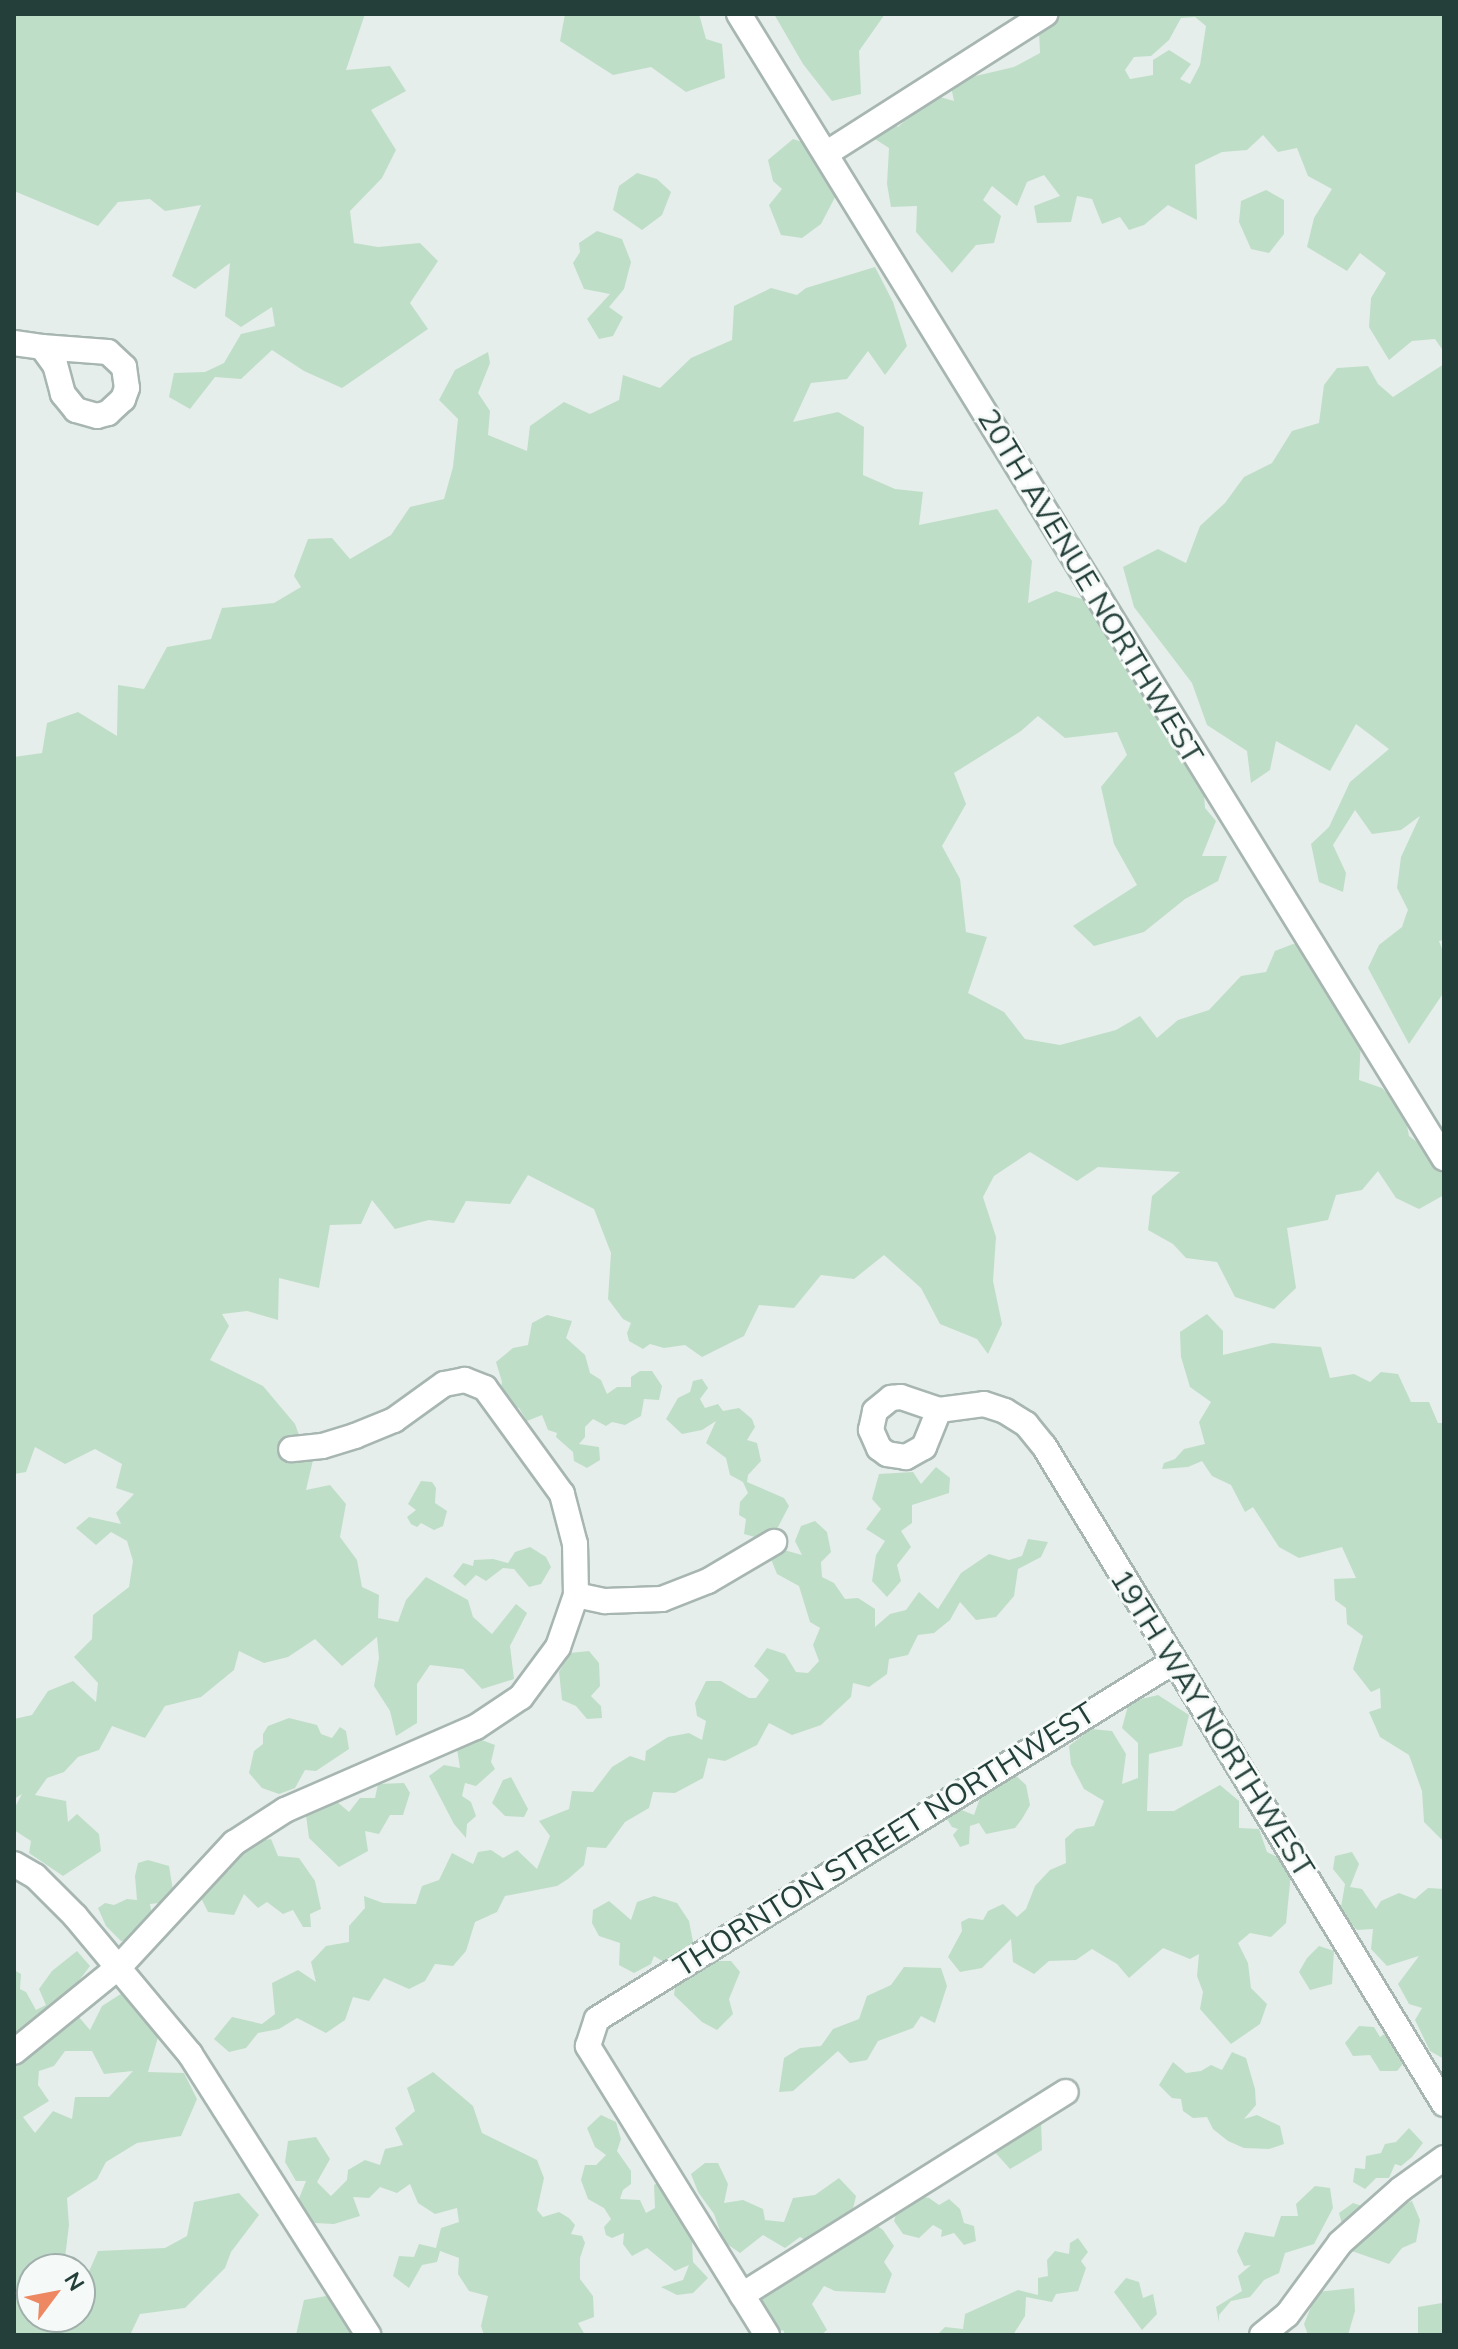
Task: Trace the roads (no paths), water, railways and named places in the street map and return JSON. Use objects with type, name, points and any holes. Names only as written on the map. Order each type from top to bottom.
[{"type":"street","name":"20TH AVENUE NORTHWEST","points":[[739,14],[1444,1158]]},
{"type":"street","points":[[827,153],[1045,14]]},
{"type":"street","points":[[14,343],[42,347]]},
{"type":"street","points":[[14,2052],[120,1966],[234,1843],[285,1810],[476,1727],[521,1697],[558,1647],[576,1595],[575,1544],[562,1494],[485,1388],[465,1380],[444,1384],[394,1420],[322,1446],[291,1449]]},
{"type":"street","name":"19TH WAY NORTHWEST","points":[[939,1410],[984,1404],[1005,1411],[1026,1424],[1044,1446],[1444,2104]]},
{"type":"street","points":[[576,1595],[605,1601],[662,1599],[708,1581],[774,1542]]},
{"type":"street","name":"THORNTON STREET NORTHWEST","points":[[742,2295],[588,2046],[597,2019],[1173,1662]]},
{"type":"street","points":[[14,1864],[35,1876],[120,1966],[217,2094],[368,2335]]},
{"type":"street","points":[[767,2335],[742,2295],[1066,2092]]},
{"type":"street","points":[[1270,2332],[1287,2315],[1340,2243],[1401,2189],[1444,2158]]}]
